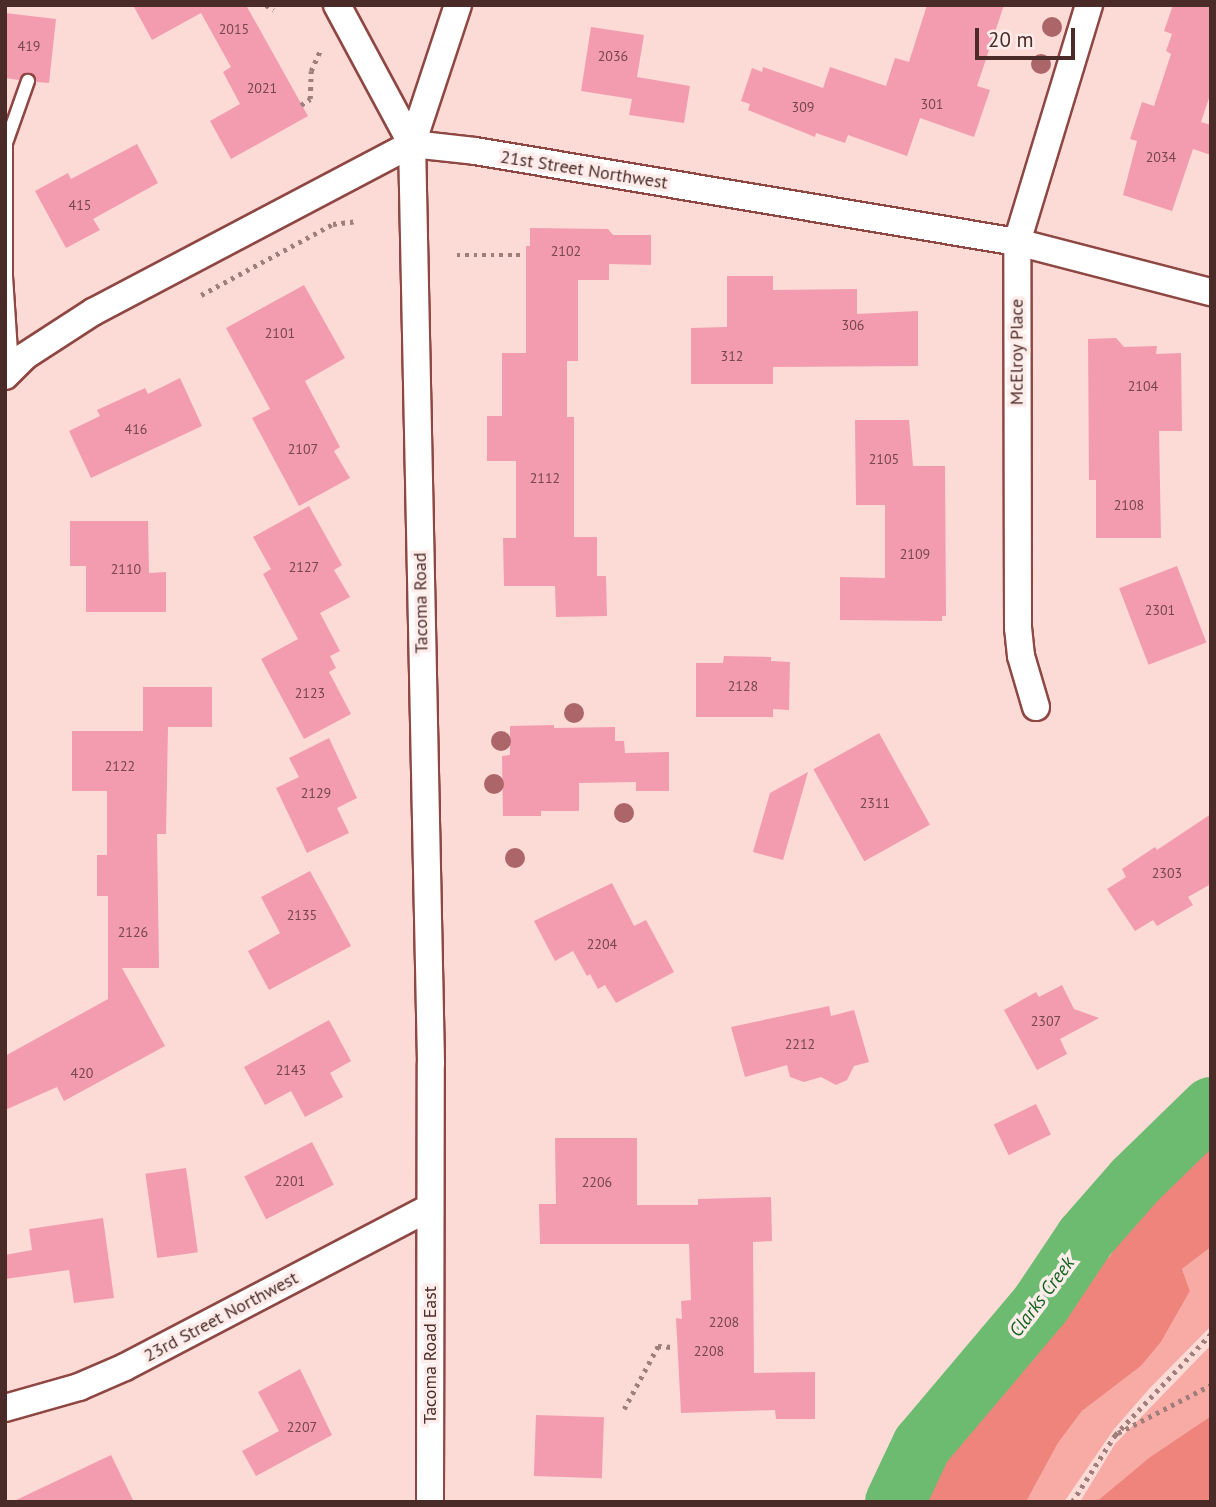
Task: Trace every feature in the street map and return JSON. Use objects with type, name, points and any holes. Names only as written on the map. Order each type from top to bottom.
[{"type":"street","points":[[7,370],[38,346],[93,312],[412,144],[337,5]]},
{"type":"street","name":"Tacoma Road","points":[[429,1208],[431,1063],[412,144],[458,5]]},
{"type":"street","name":"McElroy Place","points":[[1036,707],[1027,682],[1018,628],[1017,242],[1089,5]]},
{"type":"street","name":"21st Street Northwest","points":[[412,144],[475,151],[1017,242],[1211,292]]},
{"type":"street","name":"23rd Street Northwest","points":[[5,1409],[79,1387],[125,1367],[429,1208]]},
{"type":"street","name":"Tacoma Road East","points":[[429,1208],[430,1502]]},
{"type":"lane","points":[[7,370],[6,143],[28,81]]},
{"type":"path","points":[[266,5],[274,10]]},
{"type":"path","points":[[301,105],[310,99],[311,71],[320,51]]},
{"type":"path","points":[[201,295],[333,224],[358,221]]},
{"type":"path","points":[[457,255],[523,256]]},
{"type":"path","points":[[1073,1502],[1115,1435],[1211,1334]]},
{"type":"path","points":[[624,1409],[658,1346],[673,1347]]},
{"type":"path","points":[[1115,1435],[1211,1385]]},
{"type":"shaded area","points":[[1211,1129],[1211,1247],[1182,1269],[1190,1291],[1161,1342],[1141,1366],[1082,1411],[1058,1443],[1026,1502],[905,1502],[1069,1288],[1110,1256],[1130,1217],[1190,1148]]},
{"type":"shaded area","points":[[1211,1247],[1211,1326],[1114,1429],[1064,1502],[1026,1502],[1058,1443],[1082,1411],[1141,1366],[1161,1342],[1190,1291],[1182,1269]]},
{"type":"shaded area","points":[[1211,1345],[1211,1416],[1150,1457],[1096,1502],[1080,1502],[1115,1444]]},
{"type":"shaded area","points":[[1211,1416],[1211,1502],[1096,1502],[1150,1457]]},
{"type":"building","points":[[133,5],[246,5],[308,116],[231,159],[210,121],[240,104],[223,72],[231,67],[201,13],[152,40]]},
{"type":"building","points":[[927,5],[1004,5],[977,86],[990,90],[974,137],[920,118],[907,156],[848,135],[845,143],[816,133],[815,137],[748,110],[750,104],[741,101],[752,68],[762,72],[763,67],[823,88],[830,67],[886,86],[895,58],[909,62]]},
{"type":"building","points":[[1173,5],[1211,5],[1211,92],[1201,122],[1211,125],[1211,155],[1193,149],[1172,211],[1123,195],[1137,141],[1130,139],[1142,102],[1154,106],[1171,54],[1166,51],[1172,34],[1164,31]]},
{"type":"building","points":[[5,13],[56,19],[49,83],[37,82],[30,73],[23,74],[19,80],[5,78]]},
{"type":"building","points":[[591,27],[644,35],[637,77],[690,86],[684,123],[629,115],[632,99],[581,91]]},
{"type":"building","points":[[137,144],[158,183],[93,219],[100,230],[66,248],[35,191],[68,173],[71,179]]},
{"type":"building","points":[[530,228],[608,229],[613,235],[651,235],[651,265],[609,264],[609,280],[578,280],[578,361],[567,361],[567,417],[574,417],[574,537],[597,537],[597,576],[606,576],[607,616],[556,617],[555,586],[504,586],[503,538],[516,538],[516,461],[487,461],[487,416],[502,416],[502,353],[526,353],[526,246],[530,246]]},
{"type":"building","points":[[727,276],[773,276],[773,290],[857,289],[857,314],[918,311],[918,366],[773,367],[773,384],[691,384],[691,328],[727,327]]},
{"type":"building","points":[[304,285],[345,358],[305,381],[340,447],[334,451],[350,478],[299,506],[252,418],[270,409],[226,328]]},
{"type":"building","points":[[1116,338],[1124,347],[1157,346],[1156,354],[1181,353],[1182,431],[1159,431],[1161,538],[1096,538],[1096,480],[1089,480],[1088,339]]},
{"type":"building","points":[[180,378],[202,426],[91,478],[69,431],[100,416],[97,410],[145,388],[148,394]]},
{"type":"building","points":[[855,420],[909,420],[913,466],[945,466],[946,616],[942,616],[942,621],[840,620],[840,577],[885,578],[885,505],[856,505]]},
{"type":"building","points":[[309,506],[342,565],[334,570],[350,597],[320,613],[340,651],[330,656],[336,668],[329,672],[351,714],[304,739],[261,659],[298,639],[263,574],[271,569],[253,537]]},
{"type":"building","points":[[70,521],[148,521],[149,573],[166,572],[166,612],[86,612],[86,566],[70,566]]},
{"type":"building","points":[[1177,566],[1206,643],[1149,665],[1119,588]]},
{"type":"building","points":[[724,656],[771,657],[771,661],[790,662],[789,710],[773,709],[773,717],[696,717],[696,663],[723,663]]},
{"type":"building","points":[[143,687],[212,687],[212,727],[168,727],[166,834],[157,834],[159,968],[122,968],[165,1046],[64,1101],[57,1087],[5,1110],[5,1056],[108,999],[108,896],[97,896],[97,855],[107,855],[107,791],[72,791],[72,731],[143,731]]},
{"type":"building","points":[[554,725],[554,728],[615,727],[615,741],[624,741],[625,753],[669,752],[669,791],[636,791],[636,782],[579,783],[579,811],[541,811],[541,816],[503,816],[502,756],[510,755],[510,726]]},
{"type":"building","points":[[879,733],[930,825],[864,861],[813,769]]},
{"type":"building","points":[[329,738],[357,798],[337,808],[349,833],[307,853],[276,788],[299,777],[289,758]]},
{"type":"building","points":[[808,772],[783,860],[753,852],[770,793]]},
{"type":"building","points":[[1211,814],[1211,884],[1188,897],[1193,905],[1157,926],[1153,920],[1135,931],[1107,889],[1126,877],[1122,869],[1155,847],[1157,850]]},
{"type":"building","points":[[310,871],[351,946],[269,990],[248,951],[280,933],[261,897]]},
{"type":"building","points":[[612,883],[634,926],[646,920],[674,972],[616,1003],[605,985],[598,989],[590,974],[587,976],[573,951],[555,961],[534,921]]},
{"type":"building","points":[[1062,985],[1074,1009],[1099,1018],[1060,1039],[1067,1054],[1037,1070],[1004,1010],[1036,992],[1039,997]]},
{"type":"building","points":[[829,1006],[831,1016],[854,1010],[869,1062],[854,1066],[847,1080],[836,1085],[821,1077],[804,1082],[790,1077],[787,1065],[745,1077],[731,1027]]},
{"type":"building","points":[[329,1020],[351,1061],[330,1073],[343,1097],[305,1117],[291,1091],[265,1105],[244,1067]]},
{"type":"building","points":[[1036,1104],[1051,1135],[1009,1155],[994,1125]]},
{"type":"building","points":[[555,1138],[637,1138],[637,1205],[698,1205],[698,1199],[771,1197],[772,1241],[753,1242],[754,1373],[815,1372],[815,1419],[776,1419],[775,1410],[681,1413],[676,1318],[682,1319],[681,1301],[691,1300],[689,1244],[540,1244],[539,1204],[556,1204]]},
{"type":"building","points":[[312,1142],[334,1185],[266,1219],[244,1177]]},
{"type":"building","points":[[186,1168],[198,1252],[157,1258],[145,1174]]},
{"type":"building","points":[[103,1218],[114,1298],[74,1303],[69,1270],[5,1279],[5,1255],[32,1250],[29,1229]]},
{"type":"building","points":[[300,1369],[332,1435],[256,1476],[242,1451],[279,1431],[258,1392]]},
{"type":"building","points":[[536,1415],[604,1417],[602,1478],[534,1476]]},
{"type":"building","points":[[111,1455],[134,1502],[12,1502]]},
{"type":"waterway","name":"Clarks Creek","points":[[895,1502],[922,1445],[1041,1304],[1085,1238],[1135,1181],[1211,1107]]}]
